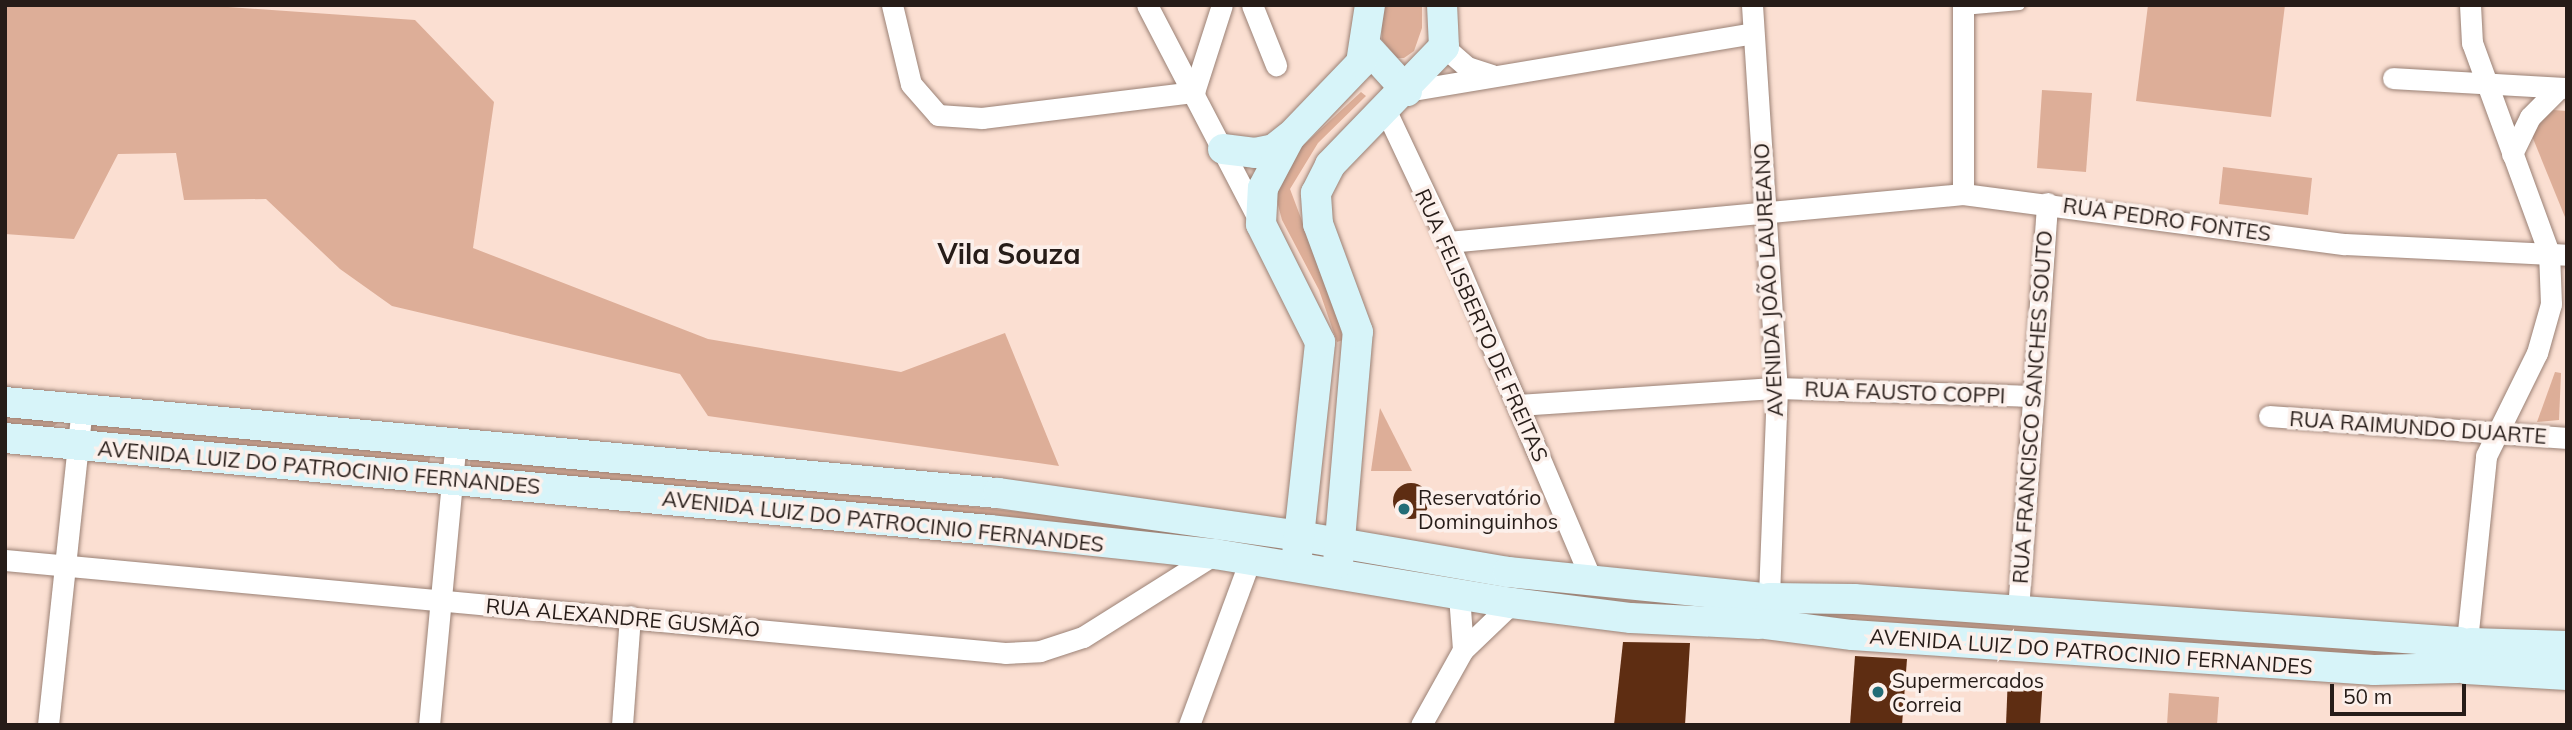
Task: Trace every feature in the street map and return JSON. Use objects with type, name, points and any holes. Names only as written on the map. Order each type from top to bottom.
[{"type":"main road","points":[[1223,149],[1255,153],[1274,149],[1290,137],[1364,54],[1370,5]]},
{"type":"main road","points":[[1337,574],[1353,426],[1358,332],[1318,224],[1316,193],[1330,166],[1444,47],[1442,5]]},
{"type":"main road","points":[[1364,54],[1396,100]]},
{"type":"main road","points":[[1290,137],[1263,188],[1261,224],[1320,342],[1314,423],[1296,567]]},
{"type":"main road","name":"AVENIDA LUIZ DO PATROCINIO FERNANDES","points":[[5,402],[986,492],[1592,581],[1762,611],[1852,635],[2374,670],[2464,652],[2567,646]]},
{"type":"main road","points":[[1314,423],[1353,426]]},
{"type":"main road","name":"AVENIDA LUIZ DO PATROCINIO FERNANDES","points":[[5,438],[1215,554],[1459,595],[1631,618],[1762,611],[2018,610],[2464,652],[2567,675]]},
{"type":"street","points":[[892,5],[911,84],[939,115],[982,118],[1194,92]]},
{"type":"street","points":[[1147,5],[1261,224]]},
{"type":"street","points":[[1194,92],[1222,5]]},
{"type":"street","points":[[1252,5],[1276,65]]},
{"type":"street","name":"AVENIDA JOÃO LAUREANO","points":[[1752,5],[1768,211],[1777,388],[1762,611]]},
{"type":"street","points":[[2464,652],[2486,456],[2538,353],[2548,317],[2558,254],[2512,154],[2472,43],[2470,5]]},
{"type":"street","points":[[1963,8],[1963,194]]},
{"type":"street","points":[[1396,100],[1494,75],[1753,33]]},
{"type":"street","points":[[1444,47],[1468,67],[1494,75]]},
{"type":"street","points":[[2393,78],[2563,88]]},
{"type":"street","points":[[2512,154],[2530,117],[2563,88]]},
{"type":"street","name":"RUA FELISBERTO DE FREITAS","points":[[1396,100],[1448,242],[1592,581]]},
{"type":"street","name":"RUA PEDRO FONTES","points":[[1448,242],[1963,194],[2345,244],[2558,254]]},
{"type":"street","name":"RUA FRANCISCO SANCHES SOUTO","points":[[2018,610],[2047,203]]},
{"type":"street","name":"RUA FAUSTO COPPI","points":[[1518,405],[1777,388],[2033,396]]},
{"type":"street","points":[[48,725],[82,408]]},
{"type":"street","name":"RUA RAIMUNDO DUARTE","points":[[2269,416],[2567,438]]},
{"type":"street","points":[[429,725],[456,442]]},
{"type":"street","name":"RUA ALEXANDRE GUSMÃO","points":[[5,560],[1005,653],[1040,651],[1083,636],[1215,554]]},
{"type":"street","points":[[1189,725],[1251,560]]},
{"type":"street","points":[[1459,595],[1463,650]]},
{"type":"street","points":[[1420,725],[1463,650],[1512,603]]},
{"type":"street","points":[[622,725],[629,616]]},
{"type":"lane","points":[[1963,8],[2020,5]]},
{"type":"shaded area","points":[[5,5],[200,5],[415,20],[494,102],[473,248],[708,339],[901,372],[1005,333],[1059,466],[708,416],[680,374],[392,306],[340,269],[266,199],[184,200],[176,153],[118,154],[74,239],[5,234]]},
{"type":"shaded area","points":[[1380,5],[1422,5],[1422,28],[1414,51],[1404,58],[1397,58],[1382,40]]},
{"type":"shaded area","points":[[2148,5],[2285,5],[2271,117],[2136,101]]},
{"type":"shaded area","points":[[2042,90],[2092,93],[2086,172],[2037,168]]},
{"type":"shaded area","points":[[1361,92],[1366,96],[1318,143],[1290,189],[1337,314],[1343,340],[1337,342],[1319,290],[1282,220],[1273,186],[1280,167]]},
{"type":"shaded area","points":[[2553,110],[2567,111],[2567,222],[2532,136],[2539,118]]},
{"type":"shaded area","points":[[2223,167],[2312,178],[2308,215],[2219,204]]},
{"type":"shaded area","points":[[2555,372],[2561,373],[2559,420],[2537,422]]},
{"type":"shaded area","points":[[1380,408],[1412,471],[1371,471]]},
{"type":"shaded area","points":[[5,414],[57,418],[59,422],[50,429],[5,425]]},
{"type":"shaded area","points":[[91,422],[431,451],[428,470],[89,440]]},
{"type":"shaded area","points":[[471,455],[1031,513],[1293,546],[1291,562],[469,472]]},
{"type":"shaded area","points":[[1790,609],[2444,649],[2438,659],[2255,649],[1790,618]]},
{"type":"shaded area","points":[[2169,693],[2219,697],[2217,725],[2167,725]]},
{"type":"building","points":[[1411,483],[1424,488],[1429,501],[1424,514],[1411,519],[1398,514],[1393,501],[1398,488]]},
{"type":"building","points":[[1623,642],[1690,643],[1685,725],[1614,725]]},
{"type":"building","name":"Supermercados Correia","points":[[1855,656],[1907,659],[1902,725],[1850,725]]},
{"type":"building","points":[[2008,675],[2043,677],[2040,725],[2006,725]]},
{"type":"place","name":"Reservatório Dominguinhos","points":[[1404,509]]},
{"type":"place","name":"Supermercados Correia","points":[[1878,692]]},
{"type":"district","name":"Vila Souza","points":[[1009,254]]}]
